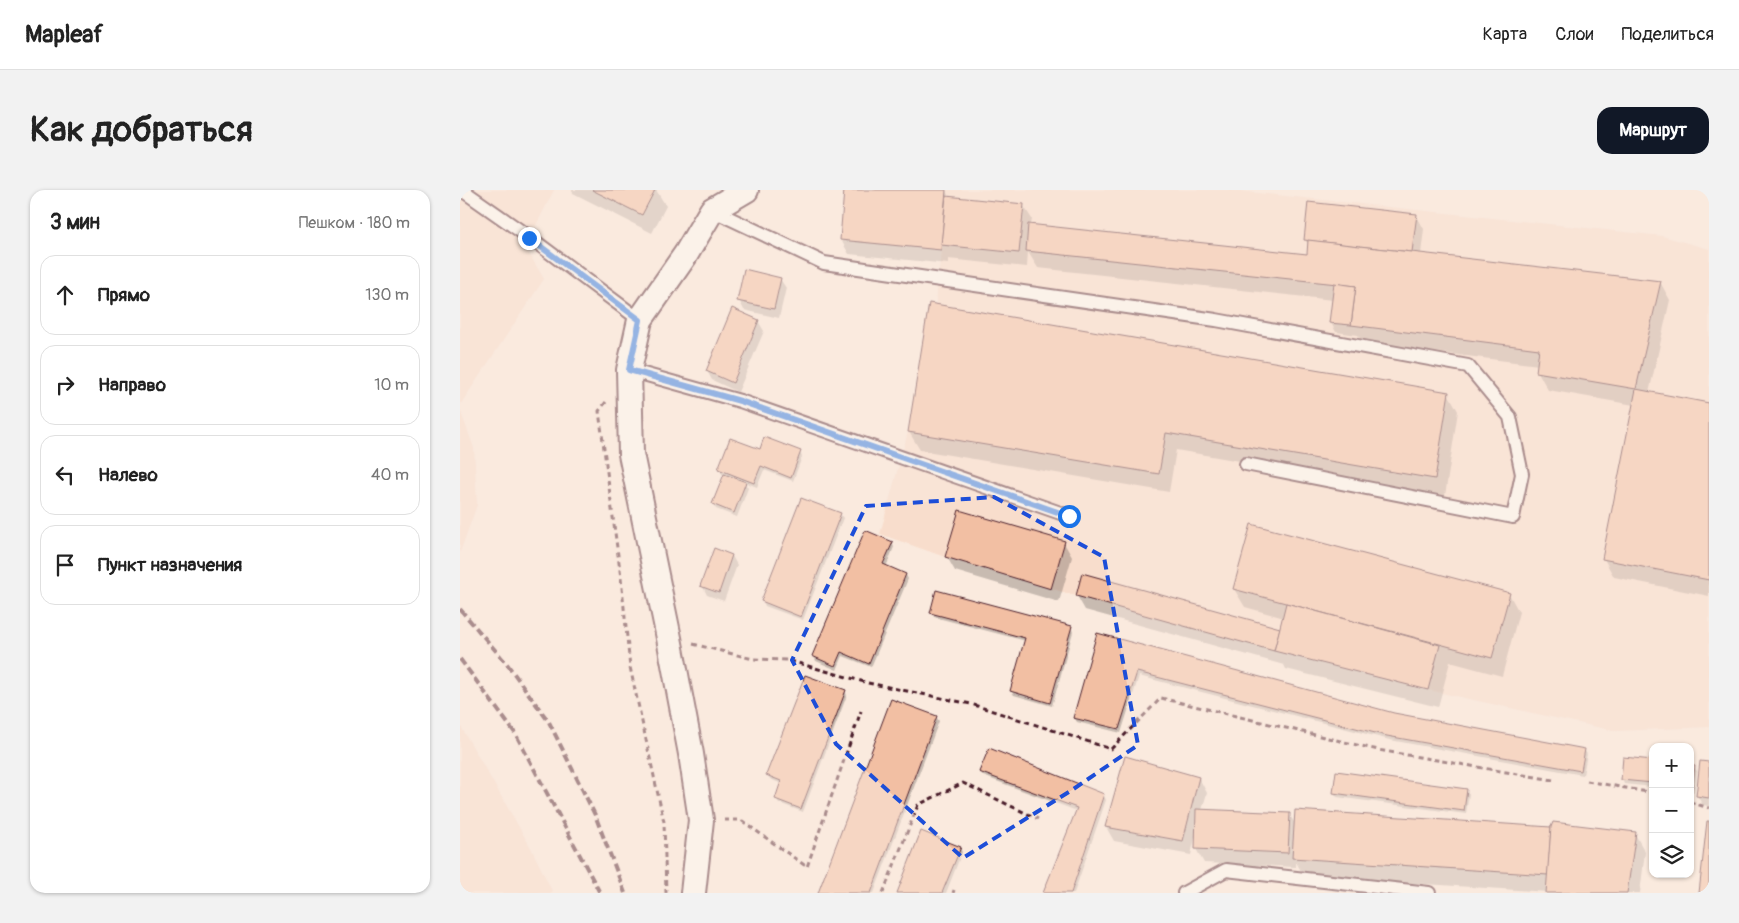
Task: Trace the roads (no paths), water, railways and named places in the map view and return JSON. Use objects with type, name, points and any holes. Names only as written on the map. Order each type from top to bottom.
[{"type":"street","points":[[693,893],[701,820],[691,754],[669,638],[630,454],[629,370],[640,320],[686,254],[712,210],[746,190]]},
{"type":"lane","points":[[462,190],[640,320]]},
{"type":"lane","points":[[712,210],[824,262],[1216,320],[1468,366],[1510,417],[1522,474],[1513,517],[1246,464]]},
{"type":"lane","points":[[629,370],[740,401],[1069,516]]},
{"type":"lane","points":[[1184,893],[1226,870],[1430,893]]},
{"type":"railway","points":[[460,609],[507,664],[549,722],[595,815],[625,893]]},
{"type":"railway","points":[[460,659],[515,733],[600,893]]}]
